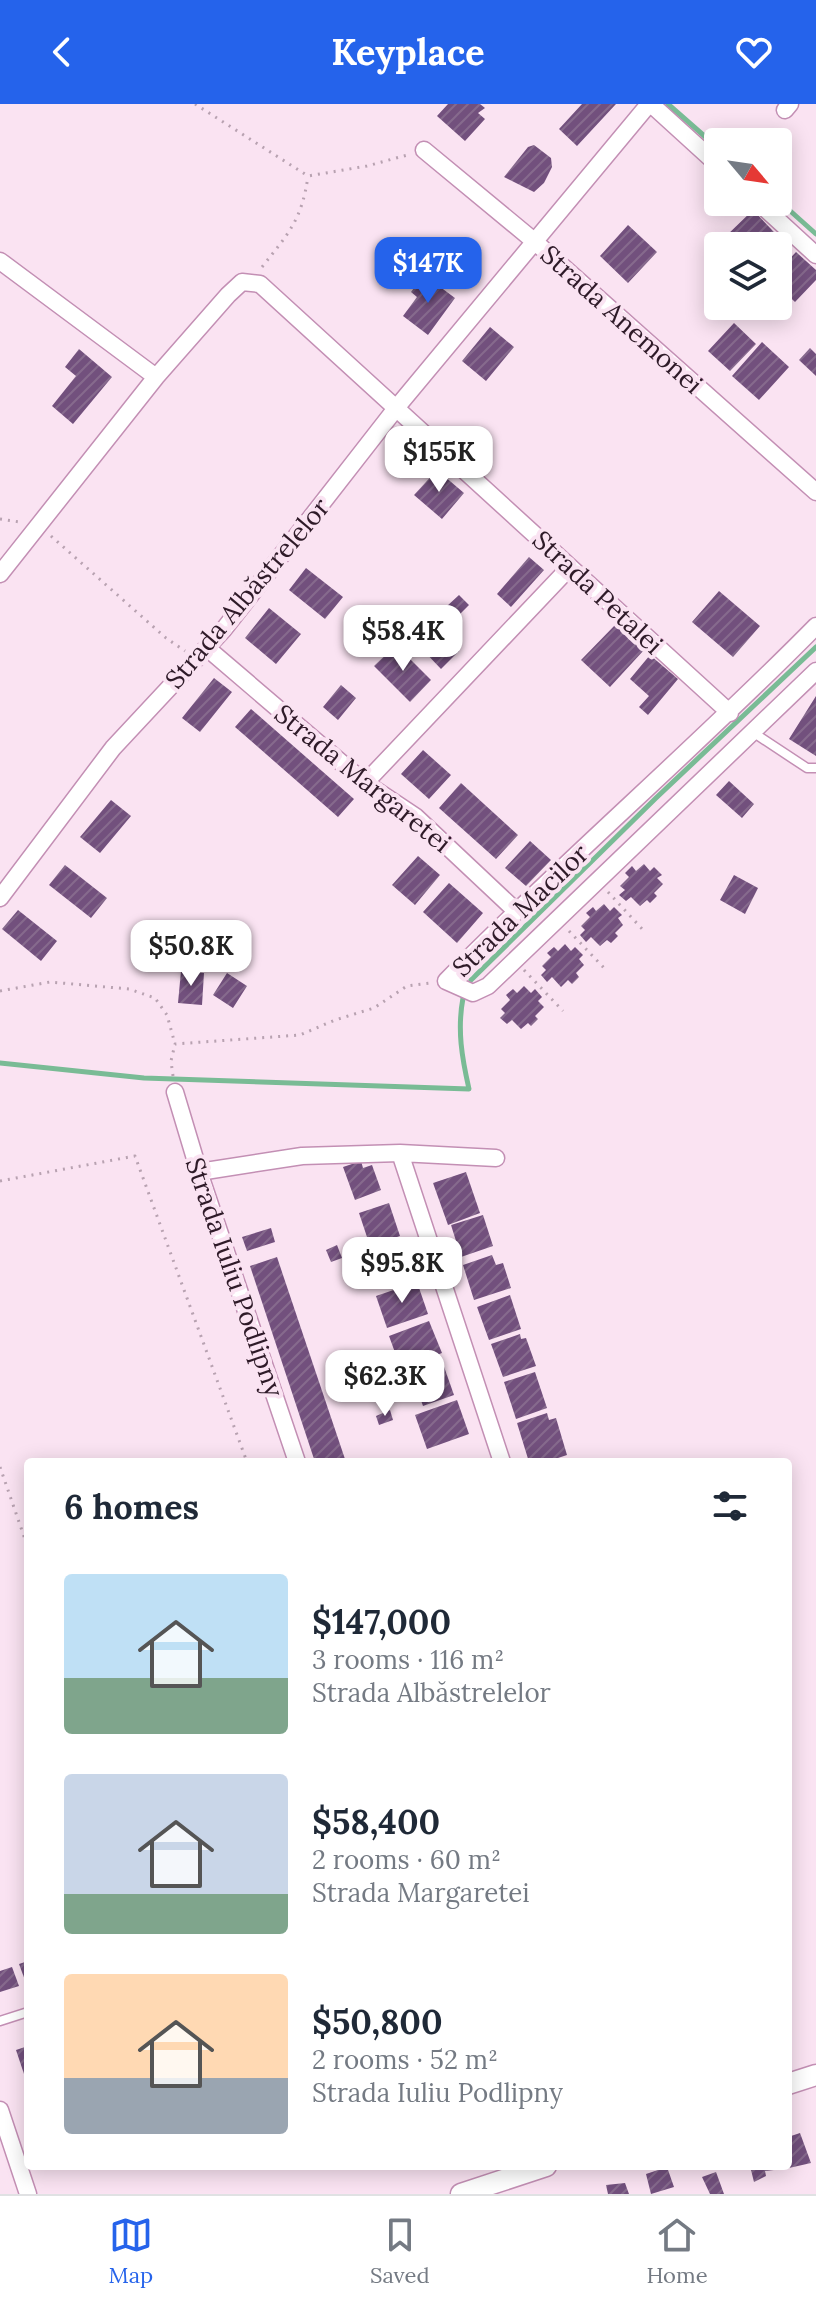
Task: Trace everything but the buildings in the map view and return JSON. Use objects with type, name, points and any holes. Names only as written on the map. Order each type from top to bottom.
[{"type":"street","points":[[650,104],[704,152]]},
{"type":"street","name":"Strada Albăstrelelor","points":[[0,898],[113,748],[202,654],[295,541],[397,407],[650,104]]},
{"type":"street","name":"Strada Anemonei","points":[[424,150],[534,241],[816,492]]},
{"type":"street","points":[[773,216],[816,255]]},
{"type":"street","points":[[0,261],[156,377]]},
{"type":"street","points":[[0,574],[156,377],[228,295],[242,282],[251,282]]},
{"type":"street","name":"Strada Petalei","points":[[251,282],[260,284],[397,407],[730,713]]},
{"type":"street","points":[[365,783],[570,567]]},
{"type":"street","name":"Strada Macilor","points":[[813,679],[482,990],[473,993],[446,981],[516,911],[730,713],[816,626]]},
{"type":"street","name":"Strada Margaretei","points":[[202,654],[365,783],[416,817],[516,911]]},
{"type":"street","name":"Strada Iuliu Podlipny","points":[[175,1092],[296,1458]]},
{"type":"street","points":[[199,1172],[302,1156],[400,1153],[496,1158]]},
{"type":"street","points":[[400,1153],[501,1458]]},
{"type":"street","points":[[792,2083],[816,2075]]},
{"type":"street","points":[[0,2110],[28,2194]]},
{"type":"street","points":[[469,2193],[535,2170]]},
{"type":"lane","points":[[754,733],[807,768],[816,768]]},
{"type":"lane","points":[[0,2021],[24,2013]]},
{"type":"path","points":[[195,104],[308,176],[367,166],[424,150]]},
{"type":"path","points":[[251,282],[290,232],[304,205],[308,176]]},
{"type":"path","points":[[39,525],[166,638],[202,654]]},
{"type":"path","points":[[598,881],[644,931]]},
{"type":"path","points":[[558,919],[605,969]]},
{"type":"path","points":[[516,960],[563,1011]]},
{"type":"path","points":[[175,1044],[300,1035],[374,1008],[407,986],[446,981]]},
{"type":"path","points":[[0,991],[50,982],[129,989],[155,998],[167,1015],[175,1044],[171,1061],[175,1092]]},
{"type":"path","points":[[0,1181],[135,1156],[246,1458]]},
{"type":"path","points":[[0,1467],[24,1536]]},
{"type":"waterway","points":[[668,104],[704,136]]},
{"type":"waterway","points":[[792,213],[816,234]]},
{"type":"waterway","points":[[471,980],[656,798],[816,647]]},
{"type":"waterway","points":[[0,1063],[144,1078],[469,1089],[461,1044],[463,998]]}]
